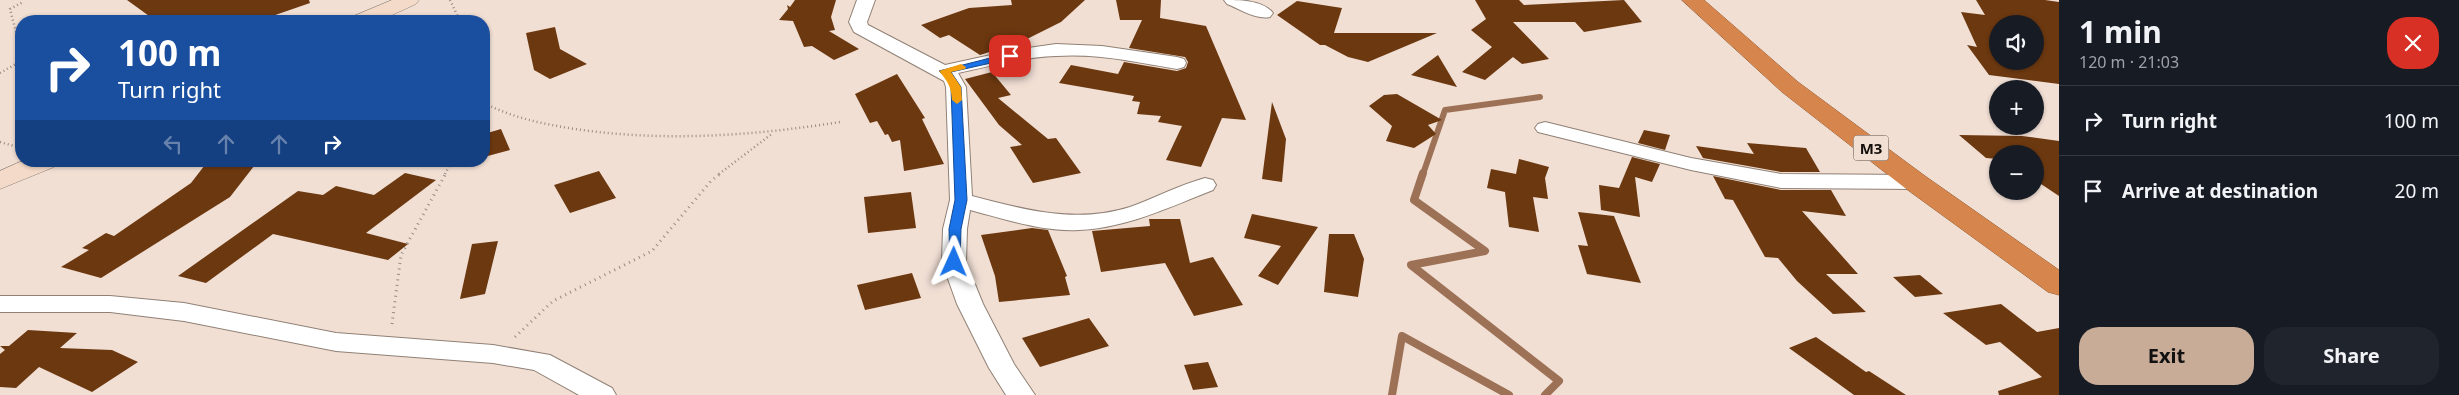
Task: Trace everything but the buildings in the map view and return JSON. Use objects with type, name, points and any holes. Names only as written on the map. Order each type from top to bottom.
[{"type":"highway","name":"M3","points":[[1692,0],[1790,87],[1915,182],[2059,285]]},
{"type":"main road","points":[[375,15],[409,0]]},
{"type":"main road","points":[[0,181],[32,167]]},
{"type":"street","points":[[866,0],[858,22],[860,28],[943,71],[952,78],[956,87],[961,200],[955,229],[954,262],[970,304],[1003,368],[1021,395]]},
{"type":"street","points":[[1233,0],[1264,13]]},
{"type":"street","points":[[943,71],[1027,52],[1058,50],[1097,52],[1178,63]]},
{"type":"street","points":[[1544,128],[1691,164],[1780,181],[1840,183],[1915,182]]},
{"type":"street","points":[[961,200],[1068,223],[1092,222],[1136,212],[1205,185]]},
{"type":"street","points":[[0,304],[120,305],[184,312],[336,342],[389,344],[494,354],[540,362],[602,395]]},
{"type":"path","points":[[450,0],[457,15]]},
{"type":"path","points":[[15,28],[10,9],[23,2]]},
{"type":"path","points":[[0,73],[15,65]]},
{"type":"path","points":[[490,106],[513,117],[570,128],[639,136],[728,136],[774,133],[840,122]]},
{"type":"path","points":[[494,354],[552,301],[652,251],[710,181],[744,153],[774,133]]},
{"type":"path","points":[[0,142],[15,146]]},
{"type":"path","points":[[389,344],[401,255],[449,167]]},
{"type":"waterway","points":[[1423,174],[1445,110],[1540,97]]},
{"type":"waterway","points":[[1423,173],[1414,200],[1485,251],[1411,265],[1559,381],[1545,395]]},
{"type":"waterway","points":[[1392,395],[1402,336],[1509,395]]},
{"type":"slow traffic","points":[[957,100],[956,87],[952,78],[943,71],[961,67]]},
{"type":"route","points":[[954,262],[955,229],[961,200],[959,138],[956,87],[952,78],[943,71],[1010,56]]}]
